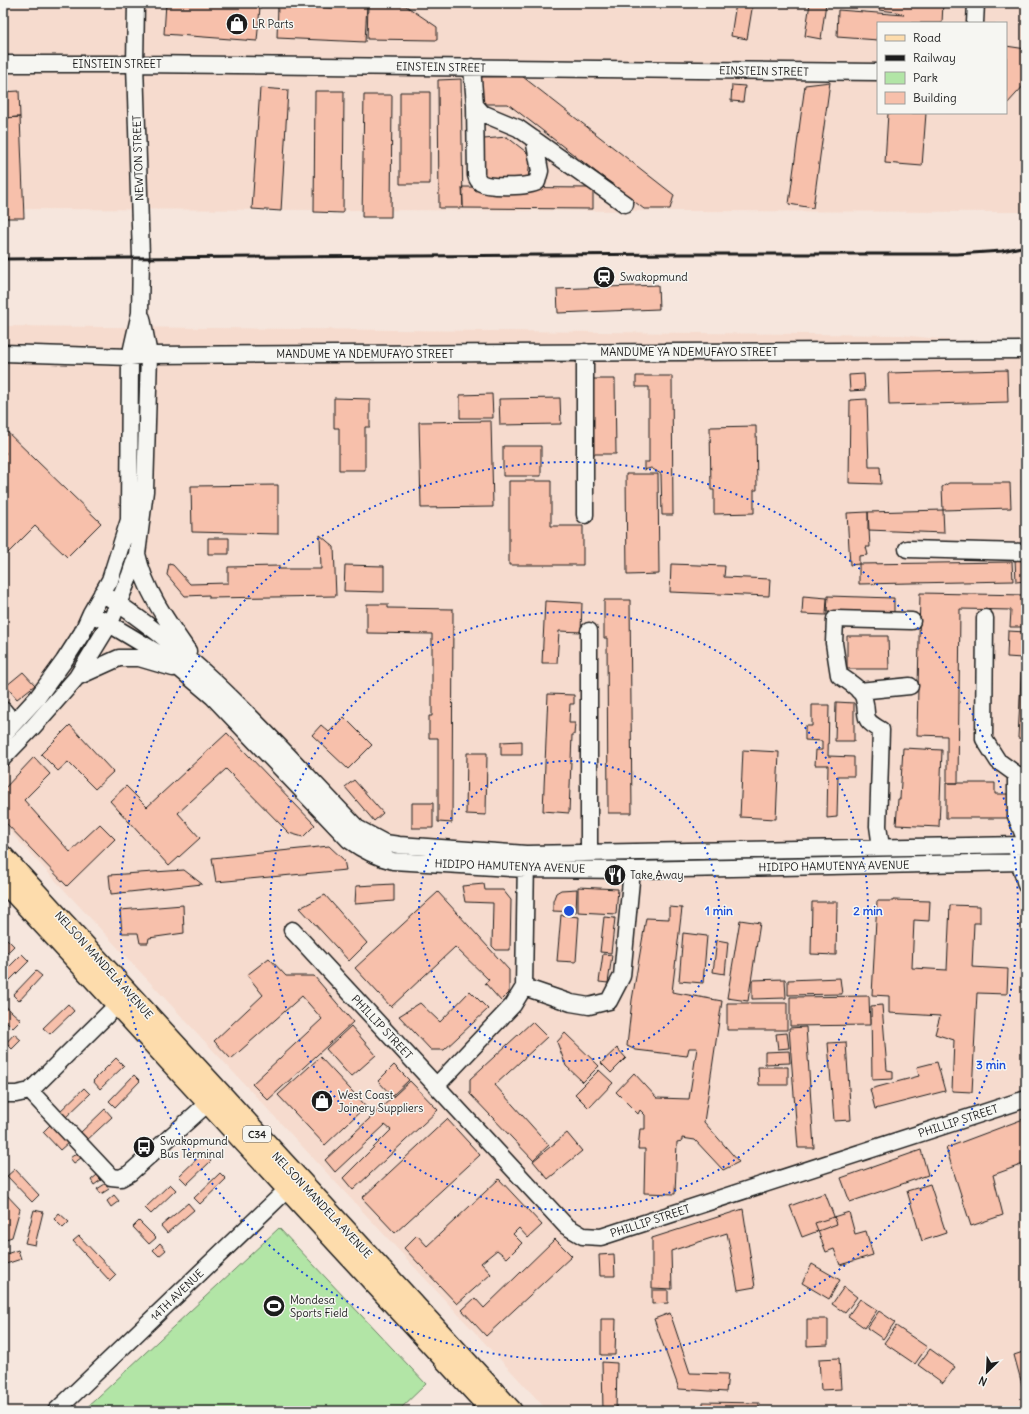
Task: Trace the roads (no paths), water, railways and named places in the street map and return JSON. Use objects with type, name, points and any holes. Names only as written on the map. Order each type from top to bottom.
[{"type":"main road","name":"NELSON MANDELA AVENUE","points":[[3,856],[492,1411]]},
{"type":"main road","name":"NELSON MANDELA AVENUE","points":[[3,881],[209,1102],[293,1184],[512,1411]]},
{"type":"street","name":"NEWTON STREET","points":[[130,357],[140,313],[141,257],[135,64],[136,3]]},
{"type":"street","points":[[975,22],[976,3]]},
{"type":"street","name":"EINSTEIN STREET","points":[[3,64],[472,67],[877,72]]},
{"type":"street","points":[[472,67],[475,105],[477,180],[482,184],[514,186],[533,185],[537,182],[540,171],[534,139]]},
{"type":"street","points":[[475,105],[482,112],[518,128],[624,204]]},
{"type":"street","name":"NEWTON STREET","points":[[140,313],[149,355]]},
{"type":"street","name":"MANDUME YA NDEMUFAYO STREET","points":[[3,353],[130,357],[149,355],[1026,350]]},
{"type":"street","points":[[585,352],[585,515]]},
{"type":"street","points":[[3,758],[33,727],[76,677],[110,623],[137,554],[145,491],[149,355]]},
{"type":"street","points":[[8,729],[37,698],[64,661],[82,633],[91,613],[110,580],[117,562],[129,520],[130,357]]},
{"type":"street","points":[[907,549],[1026,552]]},
{"type":"street","points":[[137,554],[140,570],[150,592],[190,668]]},
{"type":"street","name":"HIDIPO HAMUTENYA AVENUE","points":[[102,594],[118,603],[190,668],[213,697],[349,840],[363,850],[379,857],[393,861],[526,861],[632,870],[1023,862]]},
{"type":"street","name":"HIDIPO HAMUTENYA AVENUE","points":[[91,613],[168,659],[190,668]]},
{"type":"street","points":[[985,618],[984,739],[998,762],[1016,774],[1016,816],[1022,844],[1026,885]]},
{"type":"street","points":[[881,847],[878,826],[881,730],[870,723],[867,719],[865,714],[864,698],[859,691],[839,675],[834,643],[835,619],[912,622]]},
{"type":"street","points":[[589,631],[589,853]]},
{"type":"street","points":[[76,677],[119,658],[139,658],[190,668]]},
{"type":"street","points":[[859,691],[910,686]]},
{"type":"street","points":[[3,710],[8,729]]},
{"type":"street","name":"HIDIPO HAMUTENYA AVENUE","points":[[526,861],[589,853],[1022,844]]},
{"type":"street","points":[[437,1085],[513,1006],[524,987],[526,861]]},
{"type":"street","points":[[524,987],[572,1003],[589,1006],[609,1000],[622,976],[632,870]]},
{"type":"street","name":"PHILLIP STREET","points":[[292,930],[566,1226],[583,1236],[601,1237],[1026,1099]]},
{"type":"street","points":[[3,1094],[16,1094],[30,1091],[117,1005]]},
{"type":"street","points":[[30,1091],[111,1177],[121,1178],[130,1173],[209,1102]]},
{"type":"street","name":"14TH AVENUE","points":[[56,1411],[293,1184]]},
{"type":"railway","points":[[3,259],[683,254],[957,254],[1002,251],[1026,246]]},
{"type":"place","name":"LR Parts","points":[[237,24]]},
{"type":"place","name":"Swakopmund","points":[[604,277]]},
{"type":"place","name":"Take Away","points":[[615,875]]},
{"type":"place","name":"West Coast Joinery Suppliers","points":[[322,1101]]},
{"type":"place","name":"Swakopmund Bus Terminal","points":[[144,1147]]},
{"type":"place","name":"Mondesa Sports Field","points":[[274,1306]]}]
